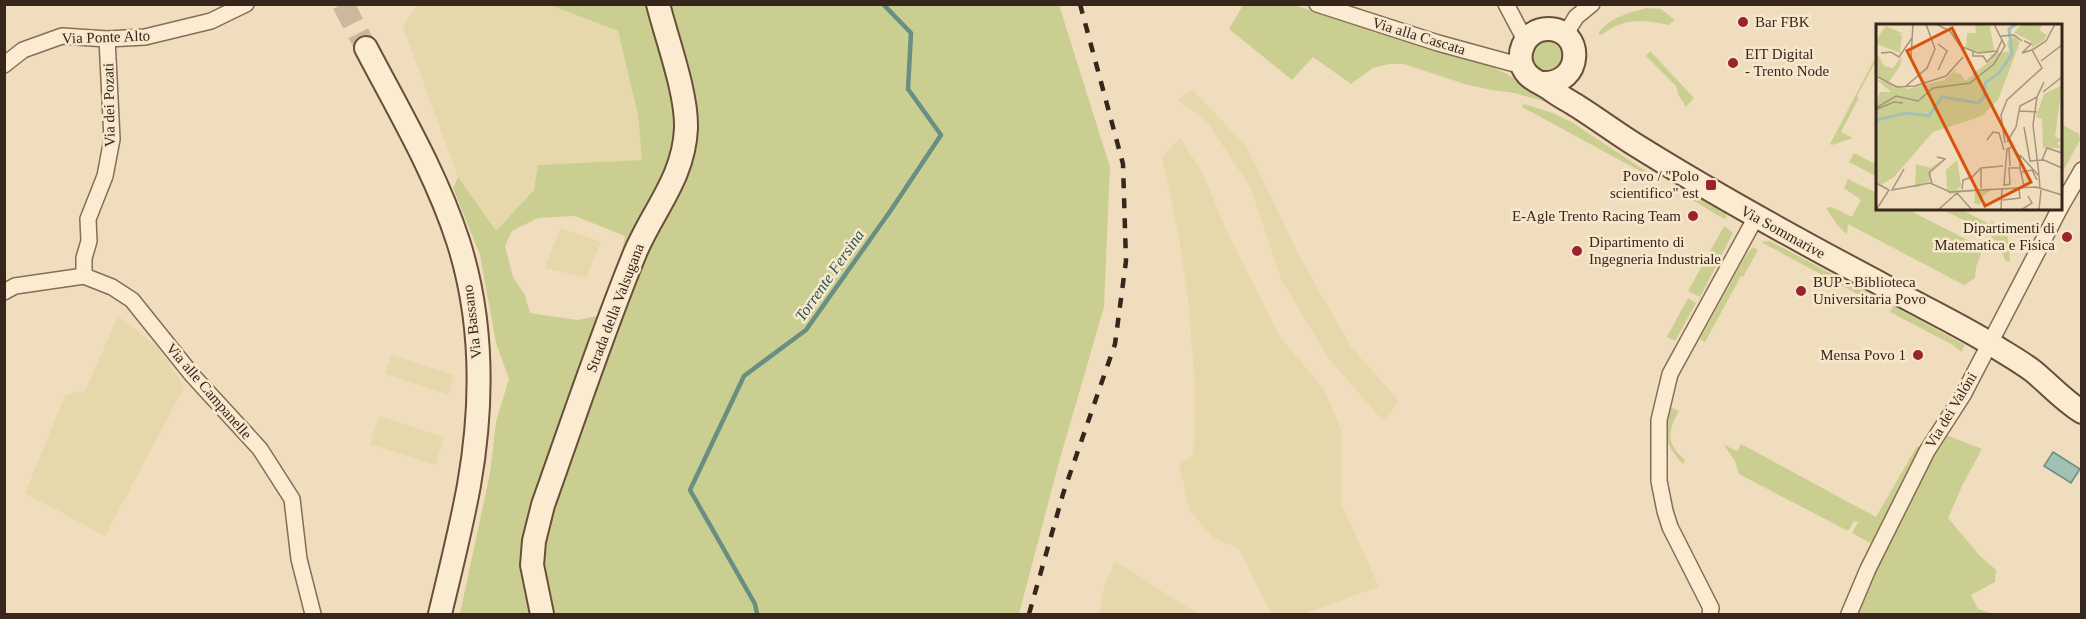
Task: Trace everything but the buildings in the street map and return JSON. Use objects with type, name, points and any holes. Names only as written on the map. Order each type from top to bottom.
[{"type":"main road","name":"Strada della Valsugana","points":[[542,615],[532,565],[534,541],[543,505],[638,245],[680,164],[686,130],[686,109],[658,4]]},
{"type":"main road","points":[[1572,68],[1559,81],[1542,83],[1526,74],[1522,66],[1521,48],[1532,33],[1549,28],[1565,35],[1574,50],[1572,79],[1577,106]]},
{"type":"main road","name":"Via Bassano","points":[[366,48],[429,167],[446,208],[464,264],[476,331],[478,377],[476,429],[469,485],[440,615]]},
{"type":"main road","name":"Via Sommarive","points":[[1542,83],[1673,168],[1756,217],[1990,344],[2033,372],[2066,402],[2082,412]]},
{"type":"street","name":"Via Ponte Alto","points":[[4,65],[23,50],[62,36],[107,39],[145,38],[211,21],[246,4]]},
{"type":"street","name":"Via alla Cascata","points":[[1317,4],[1438,44],[1522,66]]},
{"type":"street","points":[[1506,4],[1525,40]]},
{"type":"street","points":[[1565,35],[1576,17],[1592,4]]},
{"type":"street","name":"Via dei Pozati","points":[[84,276],[84,258],[89,241],[88,219],[105,177],[112,139],[107,39]]},
{"type":"street","name":"Via dei Valóni","points":[[2062,205],[2082,170]]},
{"type":"street","name":"Via dei Valóni","points":[[1849,615],[1868,569],[1926,451],[1963,394],[2059,210]]},
{"type":"street","points":[[1710,615],[1711,608],[1670,527],[1665,511],[1659,481],[1659,420],[1670,374],[1756,217]]},
{"type":"street","points":[[4,292],[15,286],[84,276]]},
{"type":"street","name":"Via alle Campanelle","points":[[84,276],[132,300],[193,376],[260,449],[292,499],[299,559],[313,615]]},
{"type":"shaded area","points":[[549,4],[618,31],[638,115],[642,160],[539,165],[534,190],[496,232],[458,177],[403,27],[417,5]]},
{"type":"shaded area","points":[[1192,89],[1246,146],[1302,261],[1351,347],[1399,401],[1383,421],[1328,358],[1281,279],[1250,187],[1207,122],[1178,100]]},
{"type":"shaded area","points":[[1180,138],[1201,170],[1229,236],[1280,337],[1323,388],[1341,429],[1342,505],[1379,587],[1303,614],[1271,614],[1239,549],[1213,537],[1190,511],[1179,464],[1192,456],[1194,442],[1195,389],[1189,306],[1178,232],[1162,157]]},
{"type":"shaded area","points":[[560,228],[601,242],[586,278],[545,268]]},
{"type":"shaded area","points":[[118,316],[157,347],[184,387],[105,536],[25,493],[66,394],[85,391]]},
{"type":"shaded area","points":[[391,355],[454,375],[448,395],[385,374]]},
{"type":"shaded area","points":[[379,416],[444,437],[435,465],[370,444]]},
{"type":"shaded area","points":[[2053,452],[2080,469],[2071,483],[2044,466]]},
{"type":"shaded area","points":[[1115,561],[1198,614],[1099,614],[1103,590]]},
{"type":"green space","points":[[565,4],[1059,5],[1110,167],[1104,307],[1059,462],[1019,614],[460,614],[490,473],[496,422],[509,379],[496,343],[480,255],[453,188],[458,177],[496,231],[534,190],[538,165],[642,160],[638,115],[618,31],[553,6]],"holes":[[[575,216],[625,236],[621,258],[597,316],[577,320],[530,313],[525,295],[513,277],[505,246],[512,231],[538,218]]]},
{"type":"green space","points":[[1243,5],[1294,5],[1491,66],[1526,84],[1557,105],[1514,93],[1468,85],[1404,64],[1389,64],[1373,68],[1351,84],[1313,57],[1292,80],[1229,29]]},
{"type":"green space","points":[[1647,8],[1661,9],[1675,20],[1668,25],[1633,21],[1618,25],[1601,35],[1598,34],[1608,23],[1626,14]]},
{"type":"green space","points":[[1547,37],[1564,46],[1562,70],[1538,74],[1528,52]]},
{"type":"green space","points":[[1650,51],[1694,98],[1686,107],[1676,86],[1646,56]]},
{"type":"green space","points":[[1874,60],[1876,61],[1857,96],[1859,98],[1841,132],[1853,138],[1830,144]]},
{"type":"green space","points":[[1524,104],[1553,113],[1573,123],[1655,177],[1649,176],[1522,107]]},
{"type":"green space","points":[[2062,125],[2079,134],[2080,140],[2062,173]]},
{"type":"green space","points":[[1854,153],[1876,164],[1876,176],[1849,162]]},
{"type":"green space","points":[[1848,179],[1876,193],[1876,210],[1909,210],[1983,248],[1976,267],[1975,278],[1964,285],[1848,224],[1847,235],[1826,208],[1832,207],[1852,217],[1861,200],[1844,188]]},
{"type":"green space","points":[[1687,191],[1726,214],[1727,218],[1724,219],[1684,195]]},
{"type":"green space","points":[[1948,210],[1962,210],[1990,224],[1992,221],[2008,237],[2010,262],[2005,260],[1996,241],[1989,235],[1975,225],[1947,212]]},
{"type":"green space","points":[[1724,226],[1733,233],[1700,297],[1688,291]]},
{"type":"green space","points":[[1770,241],[1879,299],[1876,304],[1761,242]]},
{"type":"green space","points":[[1753,247],[1758,250],[1705,342],[1700,339],[1746,255]]},
{"type":"green space","points":[[1688,298],[1696,303],[1675,341],[1667,337]]},
{"type":"green space","points":[[1893,306],[1965,345],[1961,352],[1953,345],[1890,312]]},
{"type":"green space","points":[[1670,407],[1679,411],[1670,437],[1674,448],[1685,460],[1683,464],[1676,457],[1667,438]]},
{"type":"green space","points":[[1944,434],[1982,449],[1948,518],[1979,555],[1996,570],[1995,582],[1971,595],[1978,609],[1993,614],[1855,614]]},
{"type":"green space","points":[[1741,444],[1876,517],[1917,446],[1921,448],[1874,545],[1852,533],[1858,522],[1854,521],[1848,531],[1739,474],[1735,461],[1724,445],[1737,451]]},
{"type":"waterway","name":"Torrente Fersina","points":[[757,614],[755,604],[690,490],[744,376],[806,330],[941,135],[908,89],[911,33],[883,4]]},
{"type":"tunnel","points":[[343,4],[366,48]]},
{"type":"railway","points":[[1029,614],[1063,494],[1115,344],[1126,261],[1123,164],[1080,4]]},
{"type":"place","name":"Bar FBK","points":[[1743,22]]},
{"type":"place","name":"EIT Digital - Trento Node","points":[[1733,63]]},
{"type":"place","name":"Povo / \"Polo scientifico\" est","points":[[1711,185]]},
{"type":"place","name":"E-Agle Trento Racing Team","points":[[1693,216]]},
{"type":"place","name":"Dipartimenti di Matematica e Fisica","points":[[2067,237]]},
{"type":"place","name":"Dipartimento di Ingegneria Industriale","points":[[1577,251]]},
{"type":"place","name":"BUP - Biblioteca Universitaria Povo","points":[[1801,291]]},
{"type":"place","name":"Mensa Povo 1","points":[[1918,355]]}]
